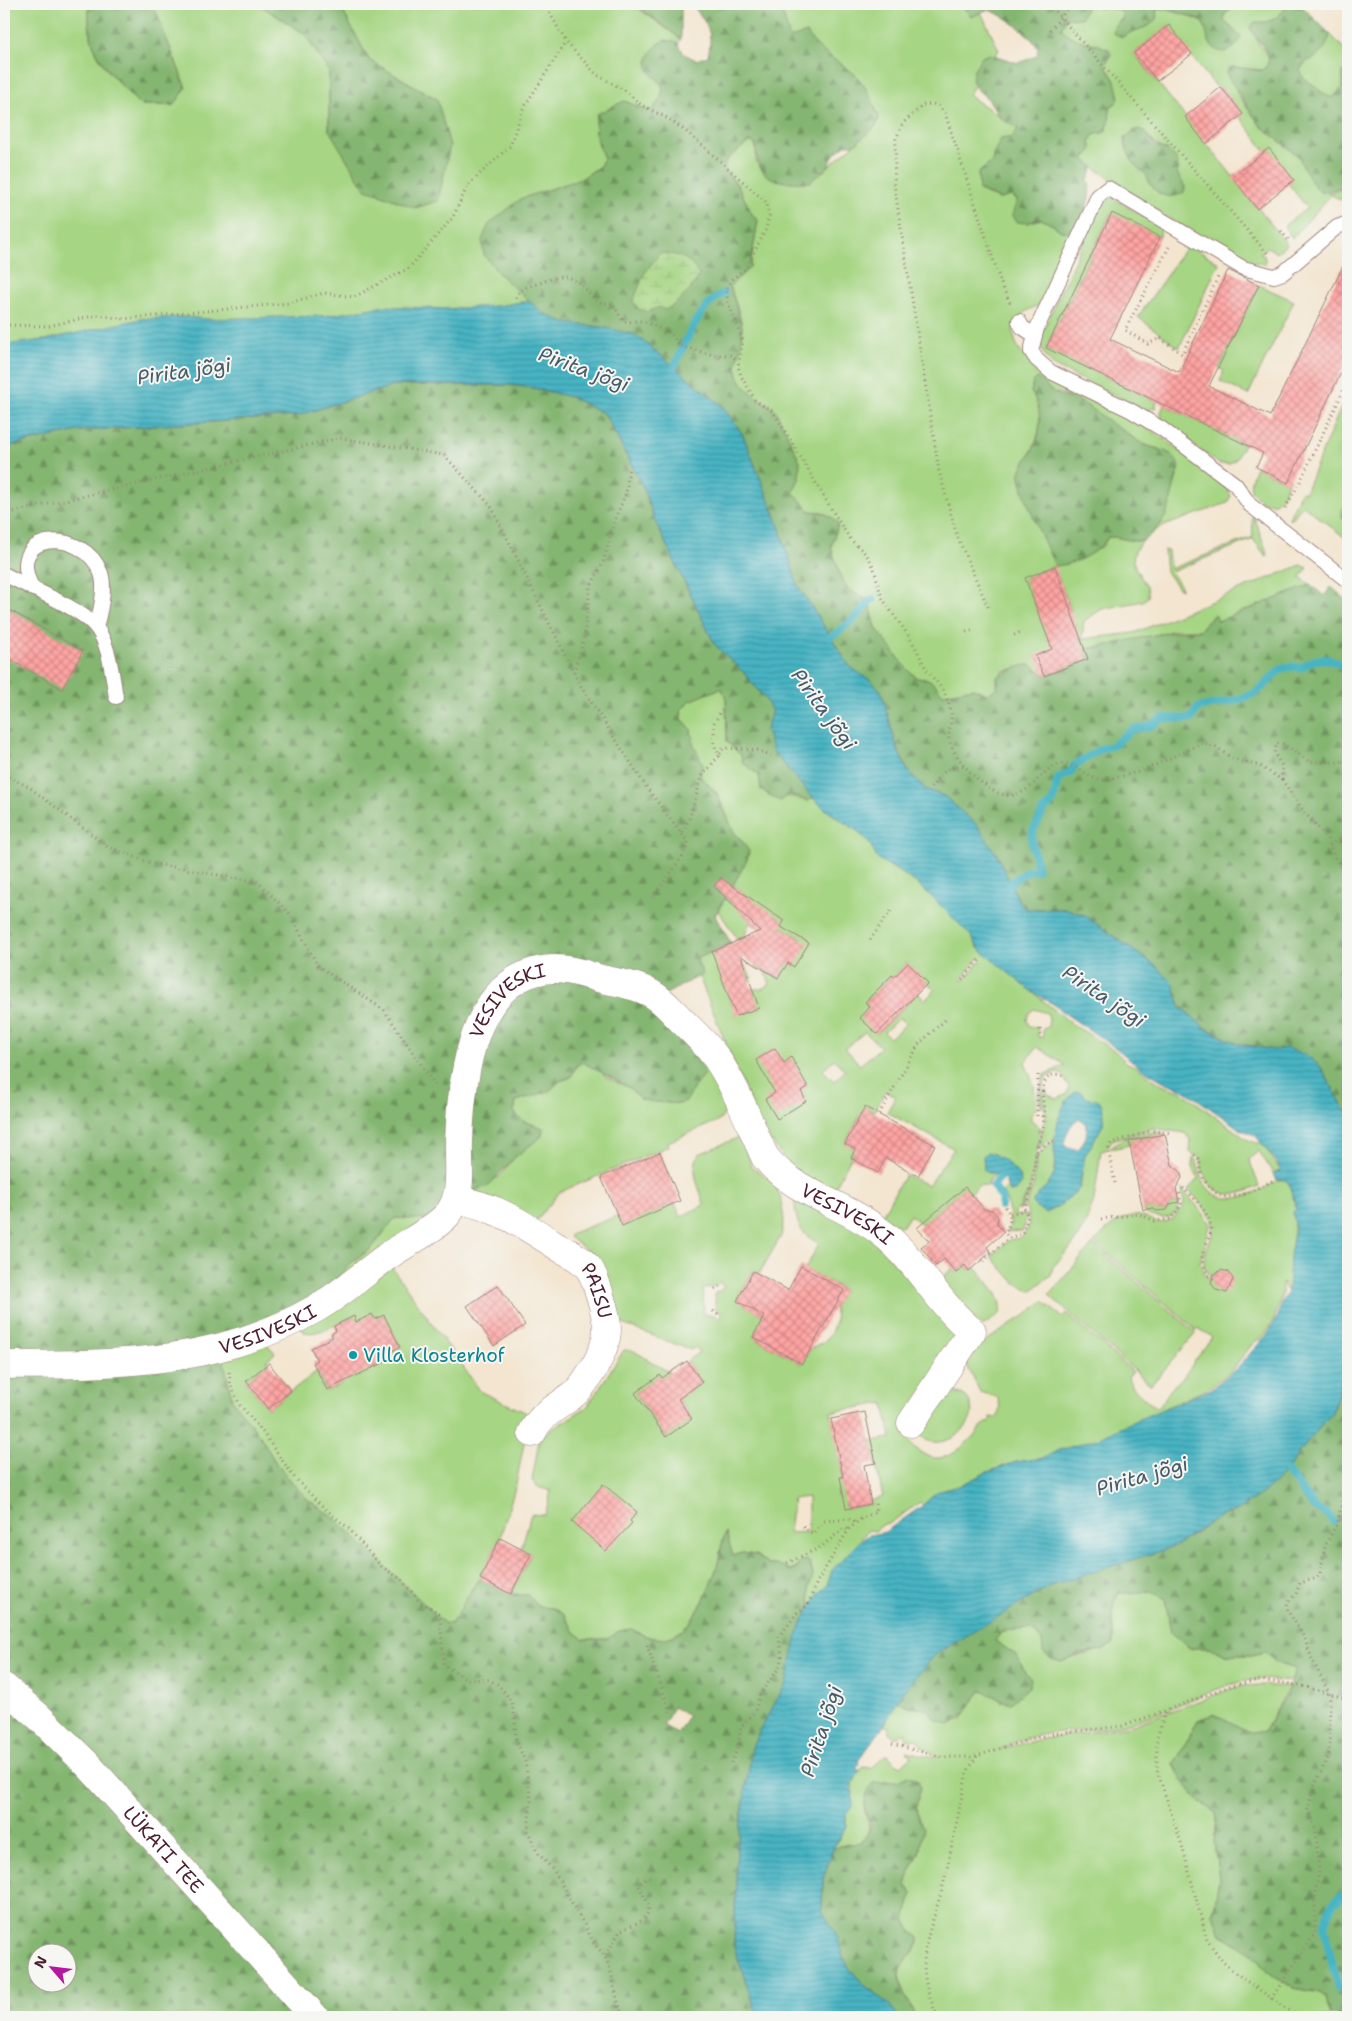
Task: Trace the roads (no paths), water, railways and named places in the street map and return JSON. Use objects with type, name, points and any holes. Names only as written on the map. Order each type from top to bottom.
[{"type":"street","name":"VESIVESKI","points":[[4,1365],[122,1362],[195,1354],[225,1348],[286,1325],[318,1308],[402,1245],[445,1217],[457,1200],[463,1084],[477,1029],[500,992],[512,982],[540,970],[556,969],[650,992],[698,1037],[716,1058],[727,1076],[765,1157],[772,1166],[792,1182],[848,1211],[883,1233],[956,1316],[972,1331],[911,1423]]},
{"type":"street","name":"PAISU","points":[[457,1200],[473,1202],[534,1231],[581,1260],[589,1268],[595,1280],[608,1329],[602,1352],[589,1375],[575,1394],[542,1417],[532,1433]]},
{"type":"street","name":"LÜKATI TEE","points":[[4,1687],[39,1716],[89,1766],[315,2017]]},
{"type":"lane","points":[[1348,223],[1337,227],[1283,273],[1274,276],[1243,268],[1108,188],[1098,196],[1034,335],[1031,351],[1044,366],[1162,429],[1235,484],[1250,504],[1348,581]]},
{"type":"lane","points":[[1019,322],[1022,327],[1034,335]]},
{"type":"lane","points":[[33,589],[25,575],[25,561],[36,545],[52,540],[70,543],[89,554],[102,574],[102,607],[96,627]]},
{"type":"lane","points":[[4,574],[81,615],[96,627],[105,647],[116,697]]},
{"type":"water","name":"Pirita jõgi","points":[[529,301],[543,313],[564,323],[602,327],[636,335],[722,406],[742,433],[777,520],[798,586],[850,667],[873,682],[881,691],[897,748],[908,771],[925,789],[944,796],[978,826],[997,855],[1021,905],[1028,909],[1067,909],[1084,915],[1158,968],[1173,983],[1180,1006],[1205,1028],[1235,1043],[1273,1050],[1287,1048],[1307,1056],[1320,1066],[1348,1115],[1348,1292],[1343,1301],[1348,1344],[1338,1396],[1331,1414],[1299,1452],[1287,1471],[1263,1493],[1237,1510],[1215,1519],[1176,1546],[1050,1586],[936,1654],[903,1692],[881,1730],[858,1761],[859,1764],[856,1770],[860,1770],[852,1785],[853,1806],[846,1815],[846,1826],[833,1849],[823,1879],[822,1911],[838,1937],[843,1957],[849,1968],[866,1987],[887,2002],[899,2017],[758,2017],[734,1947],[737,1848],[752,1748],[760,1729],[786,1684],[796,1639],[803,1620],[819,1593],[827,1586],[832,1570],[860,1541],[869,1535],[885,1532],[922,1506],[937,1492],[959,1486],[985,1473],[1016,1462],[1044,1458],[1057,1451],[1097,1439],[1132,1422],[1211,1389],[1236,1369],[1266,1336],[1278,1316],[1281,1303],[1288,1292],[1290,1256],[1295,1226],[1293,1212],[1296,1209],[1291,1187],[1286,1180],[1277,1180],[1273,1173],[1281,1171],[1277,1162],[1255,1135],[1240,1129],[1184,1090],[1163,1081],[1141,1068],[1116,1048],[1060,1010],[1060,1008],[1031,991],[979,949],[971,936],[915,882],[877,858],[869,842],[813,798],[773,752],[766,730],[772,711],[766,700],[744,673],[715,645],[655,521],[643,487],[605,414],[571,397],[534,388],[508,385],[396,385],[296,416],[78,431],[4,447],[4,345],[45,340],[141,319],[325,316],[385,306],[444,309],[497,306]]},
{"type":"water","points":[[1078,1091],[1087,1098],[1101,1103],[1104,1114],[1103,1125],[1085,1156],[1079,1189],[1058,1207],[1045,1213],[1036,1207],[1033,1202],[1050,1182],[1054,1174],[1056,1163],[1054,1147],[1057,1124],[1067,1100]],"holes":[[[1079,1118],[1087,1125],[1086,1137],[1079,1149],[1068,1148],[1064,1144],[1067,1133],[1073,1123]]]},
{"type":"water","points":[[987,1152],[992,1153],[1009,1164],[1017,1174],[1021,1184],[1017,1190],[1009,1192],[1004,1177],[984,1171],[983,1156]]},
{"type":"waterway","points":[[675,365],[700,315],[707,306],[724,293]]},
{"type":"waterway","points":[[830,637],[856,617],[873,599]]},
{"type":"waterway","points":[[1009,884],[1027,871],[1037,870],[1032,845],[1033,832],[1043,810],[1053,802],[1058,778],[1070,773],[1074,766],[1100,749],[1113,745],[1133,729],[1148,727],[1163,718],[1191,719],[1198,708],[1237,700],[1253,694],[1277,672],[1286,667],[1301,668],[1313,661],[1325,659],[1337,662],[1348,670]]},
{"type":"waterway","points":[[1001,1176],[993,1186],[1002,1198],[1001,1206]]},
{"type":"waterway","points":[[1344,1375],[1348,1377]]},
{"type":"waterway","points":[[1287,1471],[1315,1508],[1327,1514],[1333,1521]]},
{"type":"waterway","points":[[1348,1890],[1333,1903],[1324,1927],[1338,1988],[1348,1990]]},
{"type":"place","name":"Villa Klosterhof","points":[[353,1355]]}]
